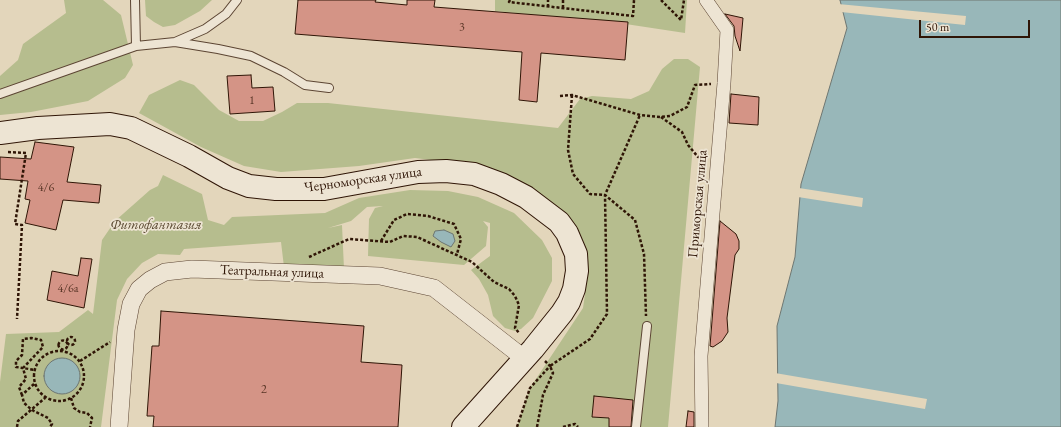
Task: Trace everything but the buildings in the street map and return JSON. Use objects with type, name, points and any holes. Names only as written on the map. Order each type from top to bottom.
[{"type":"main road","name":"Черноморская улица","points":[[3,142],[38,128],[110,124],[131,128],[149,136],[228,178],[249,186],[276,189],[324,189],[418,172],[446,171],[474,174],[501,184],[526,196],[558,222],[567,233],[576,254],[577,271],[574,289],[569,302],[529,354]]},
{"type":"main road","points":[[462,427],[529,354]]},
{"type":"street","name":"Приморская улица","points":[[702,422],[700,356],[718,158],[727,30],[706,0]]},
{"type":"street","name":"Театральная улица","points":[[119,427],[126,330],[131,304],[139,289],[150,280],[165,272],[192,269],[380,276],[434,288],[529,354]]},
{"type":"lane","points":[[134,0],[136,46]]},
{"type":"lane","points":[[175,42],[205,29],[226,14],[238,0]]},
{"type":"lane","points":[[0,94],[136,46],[175,42],[251,56],[284,72],[305,85],[330,88]]},
{"type":"lane","points":[[636,427],[647,326]]},
{"type":"path","points":[[510,0],[509,2],[633,16],[634,0]]},
{"type":"path","points":[[548,0],[548,7]]},
{"type":"path","points":[[563,8],[564,0]]},
{"type":"path","points":[[661,0],[681,20],[684,0]]},
{"type":"path","points":[[560,96],[572,95],[640,115],[660,117],[670,116],[687,107],[695,85],[724,83]]},
{"type":"path","points":[[572,95],[568,150],[573,174],[590,194],[605,195],[635,220],[644,254],[647,326]]},
{"type":"path","points":[[517,427],[530,388],[550,366],[590,339],[606,314],[605,195],[640,115]]},
{"type":"path","points":[[660,117],[682,132],[688,145],[698,157],[718,158]]},
{"type":"path","points":[[3,142],[26,153],[15,224],[22,225],[16,319]]},
{"type":"path","points":[[381,242],[394,220],[407,214],[428,216],[454,224],[461,239],[457,254]]},
{"type":"path","points":[[23,368],[43,347],[42,340],[31,338],[23,339],[22,355],[16,361],[16,367],[35,370]]},
{"type":"path","points":[[80,361],[63,350],[60,348],[58,343],[62,340],[67,343],[67,346],[63,350],[48,353],[35,366],[34,384],[45,398],[62,402],[71,398],[78,394],[85,378],[80,361]]},
{"type":"path","points":[[80,361],[113,341]]},
{"type":"path","points":[[538,427],[543,395],[553,373],[550,366]]},
{"type":"path","points":[[23,368],[26,378],[18,387],[24,402],[32,410],[48,418],[52,424],[50,427]]},
{"type":"path","points":[[22,395],[34,384]]},
{"type":"path","points":[[17,427],[18,421],[45,398]]},
{"type":"path","points":[[71,398],[74,408],[80,412],[86,413],[92,418],[90,427]]},
{"type":"path","points":[[564,427],[575,424],[578,427]]},
{"type":"green space","points":[[64,0],[103,0],[121,15],[133,65],[125,78],[88,101],[31,112],[0,115],[0,76],[18,60],[23,44],[66,13]]},
{"type":"green space","points":[[145,0],[212,0],[200,11],[175,25],[163,27],[146,16]]},
{"type":"green space","points":[[495,0],[687,0],[685,33],[619,23],[495,11]]},
{"type":"green space","points":[[674,59],[688,59],[700,67],[668,427],[517,427],[530,388],[583,308],[588,273],[578,232],[568,215],[532,188],[447,162],[415,158],[359,166],[281,172],[244,166],[201,147],[139,113],[149,95],[180,80],[194,85],[219,110],[239,121],[263,121],[297,103],[328,103],[558,128],[580,99],[592,96],[631,99],[649,91],[662,69]]},
{"type":"green space","name":"Фитофантазия","points":[[163,175],[202,194],[208,220],[224,225],[232,217],[325,213],[359,198],[410,190],[448,191],[478,197],[514,213],[542,240],[552,258],[552,281],[533,318],[521,329],[515,331],[505,328],[493,316],[488,295],[479,279],[471,270],[490,256],[490,223],[483,221],[488,227],[486,246],[464,265],[368,256],[369,219],[375,208],[383,206],[367,207],[351,221],[328,228],[342,225],[344,269],[284,267],[281,242],[184,249],[180,255],[158,254],[142,263],[127,279],[117,300],[101,427],[0,427],[0,382],[6,334],[59,332],[88,310],[93,314],[102,240],[115,221],[150,190],[158,186]]},
{"type":"water","points":[[840,0],[1061,0],[1061,427],[775,427],[778,401],[777,326],[795,257],[801,184],[847,28]]},
{"type":"water","points":[[444,230],[453,234],[455,241],[451,247],[433,236],[435,231]]},
{"type":"water","points":[[62,358],[72,361],[77,366],[80,376],[77,386],[72,391],[62,394],[52,391],[47,386],[44,376],[47,366],[52,361]]},
{"type":"pier","points":[[838,4],[966,16],[965,25],[841,12]]},
{"type":"pier","points":[[799,188],[863,198],[862,207],[798,197]]},
{"type":"pier","points":[[775,373],[927,399],[925,409],[776,383]]}]
